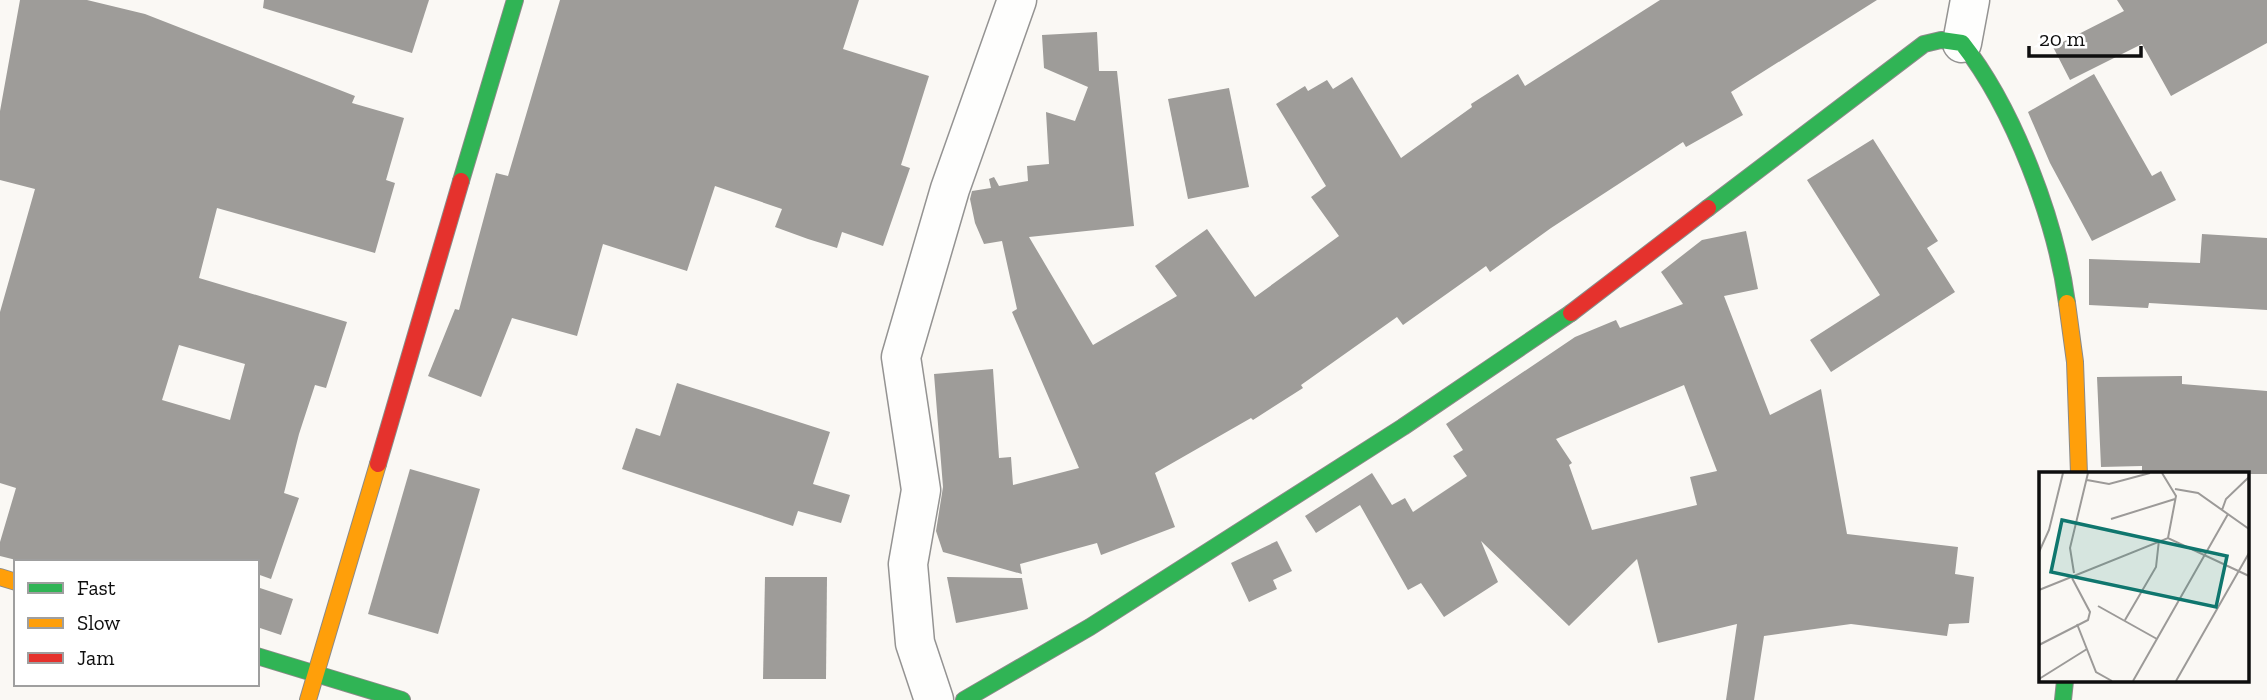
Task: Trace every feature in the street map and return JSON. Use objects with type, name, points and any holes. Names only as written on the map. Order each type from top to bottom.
[{"type":"street","points":[[308,700],[515,0]]},
{"type":"street","points":[[934,700],[915,642],[908,564],[922,490],[901,357],[950,189],[1017,0]]},
{"type":"street","points":[[1962,43],[1970,0]]},
{"type":"street","points":[[964,700],[1090,627],[1403,428],[1551,328],[1924,44],[1941,40],[1962,43],[1976,61],[2016,135],[2061,257],[2075,362],[2079,472]]},
{"type":"street","points":[[259,657],[402,700]]},
{"type":"street","points":[[2063,700],[2064,682]]},
{"type":"building","points":[[20,0],[87,0],[145,14],[355,96],[352,103],[404,118],[386,180],[395,183],[375,253],[217,208],[199,278],[347,322],[326,388],[315,385],[299,434],[284,493],[299,498],[271,579],[259,575],[259,560],[16,560],[0,556],[0,542],[16,488],[0,483],[0,312],[35,189],[0,180],[0,111]],"holes":[[[179,345],[245,364],[230,420],[162,400]]]},
{"type":"building","points":[[264,0],[429,0],[412,53],[263,8]]},
{"type":"building","points":[[560,0],[859,0],[843,49],[929,76],[901,165],[910,168],[883,246],[842,232],[837,248],[808,239],[775,227],[782,209],[715,186],[687,271],[603,244],[577,336],[512,318],[481,397],[428,376],[455,309],[459,310],[496,173],[508,176]]},
{"type":"building","points":[[1660,0],[1877,0],[1731,92],[1743,115],[1686,147],[1683,142],[1551,228],[1490,272],[1486,266],[1403,325],[1397,317],[1301,385],[1303,388],[1253,420],[1251,418],[1155,473],[1175,527],[1101,555],[1097,543],[1020,564],[1022,574],[943,552],[936,531],[943,487],[934,374],[993,369],[999,458],[1011,457],[1013,485],[1079,468],[1012,312],[1017,309],[1002,241],[984,244],[975,223],[970,199],[972,191],[991,188],[989,179],[994,177],[999,186],[1028,181],[1027,166],[1049,164],[1046,112],[1075,121],[1088,87],[1044,68],[1042,35],[1097,32],[1099,71],[1117,71],[1134,226],[1029,237],[1093,345],[1177,296],[1155,266],[1207,229],[1255,297],[1339,236],[1311,197],[1326,186],[1276,104],[1305,86],[1308,91],[1327,80],[1333,89],[1352,77],[1401,158],[1472,107],[1471,104],[1518,74],[1525,86]]},
{"type":"building","points":[[2117,0],[2267,0],[2267,43],[2171,96],[2142,44],[2070,80],[2053,47],[2124,11]]},
{"type":"building","points":[[2094,74],[2152,176],[2161,171],[2176,200],[2092,241],[2050,163],[2028,112]]},
{"type":"building","points":[[1229,88],[1249,187],[1188,199],[1168,99]]},
{"type":"building","points":[[1873,139],[1938,241],[1927,248],[1955,292],[1831,372],[1810,340],[1880,295],[1807,180]]},
{"type":"building","points":[[1746,231],[1758,289],[1724,296],[1770,415],[1821,389],[1847,534],[1958,547],[1955,574],[1974,577],[1969,623],[1949,624],[1947,636],[1851,624],[1764,636],[1754,700],[1726,700],[1737,624],[1658,643],[1637,559],[1569,626],[1481,541],[1498,582],[1444,617],[1421,583],[1408,590],[1360,505],[1316,533],[1305,516],[1372,473],[1392,505],[1405,498],[1413,512],[1467,476],[1453,456],[1463,450],[1446,424],[1575,337],[1616,320],[1620,328],[1683,304],[1661,272],[1702,240]],"holes":[[[1684,385],[1717,471],[1690,477],[1697,505],[1592,530],[1569,465],[1572,463],[1556,439]]]},
{"type":"building","points":[[2202,234],[2267,238],[2267,310],[2149,303],[2148,308],[2089,305],[2089,259],[2200,263]]},
{"type":"building","points":[[2182,376],[2182,384],[2267,391],[2267,474],[2142,472],[2142,466],[2101,467],[2097,377]]},
{"type":"building","points":[[677,383],[830,432],[813,484],[850,495],[841,523],[798,511],[793,526],[622,469],[636,428],[660,436]]},
{"type":"building","points":[[410,469],[480,489],[438,634],[368,614]]},
{"type":"building","points":[[1277,541],[1292,571],[1273,580],[1277,589],[1249,602],[1231,563]]},
{"type":"building","points":[[765,577],[827,577],[826,679],[763,679]]},
{"type":"building","points":[[947,577],[1022,578],[1028,609],[956,623]]},
{"type":"building","points":[[259,588],[293,599],[281,635],[259,628]]},
{"type":"traffic: fast","points":[[461,181],[515,0]]},
{"type":"traffic: fast","points":[[1708,208],[1924,44],[1941,40],[1962,43],[1999,100],[2030,167],[2053,237],[2067,303]]},
{"type":"traffic: fast","points":[[964,700],[1090,627],[1403,427],[1571,313]]},
{"type":"traffic: fast","points":[[259,657],[402,700]]},
{"type":"traffic: fast","points":[[2063,700],[2065,682]]},
{"type":"traffic: slow","points":[[2067,303],[2075,362],[2079,472]]},
{"type":"traffic: slow","points":[[308,700],[378,464]]},
{"type":"traffic: slow","points":[[0,577],[14,581]]},
{"type":"traffic: jam","points":[[378,464],[461,181]]},
{"type":"traffic: jam","points":[[1571,313],[1708,208]]}]
